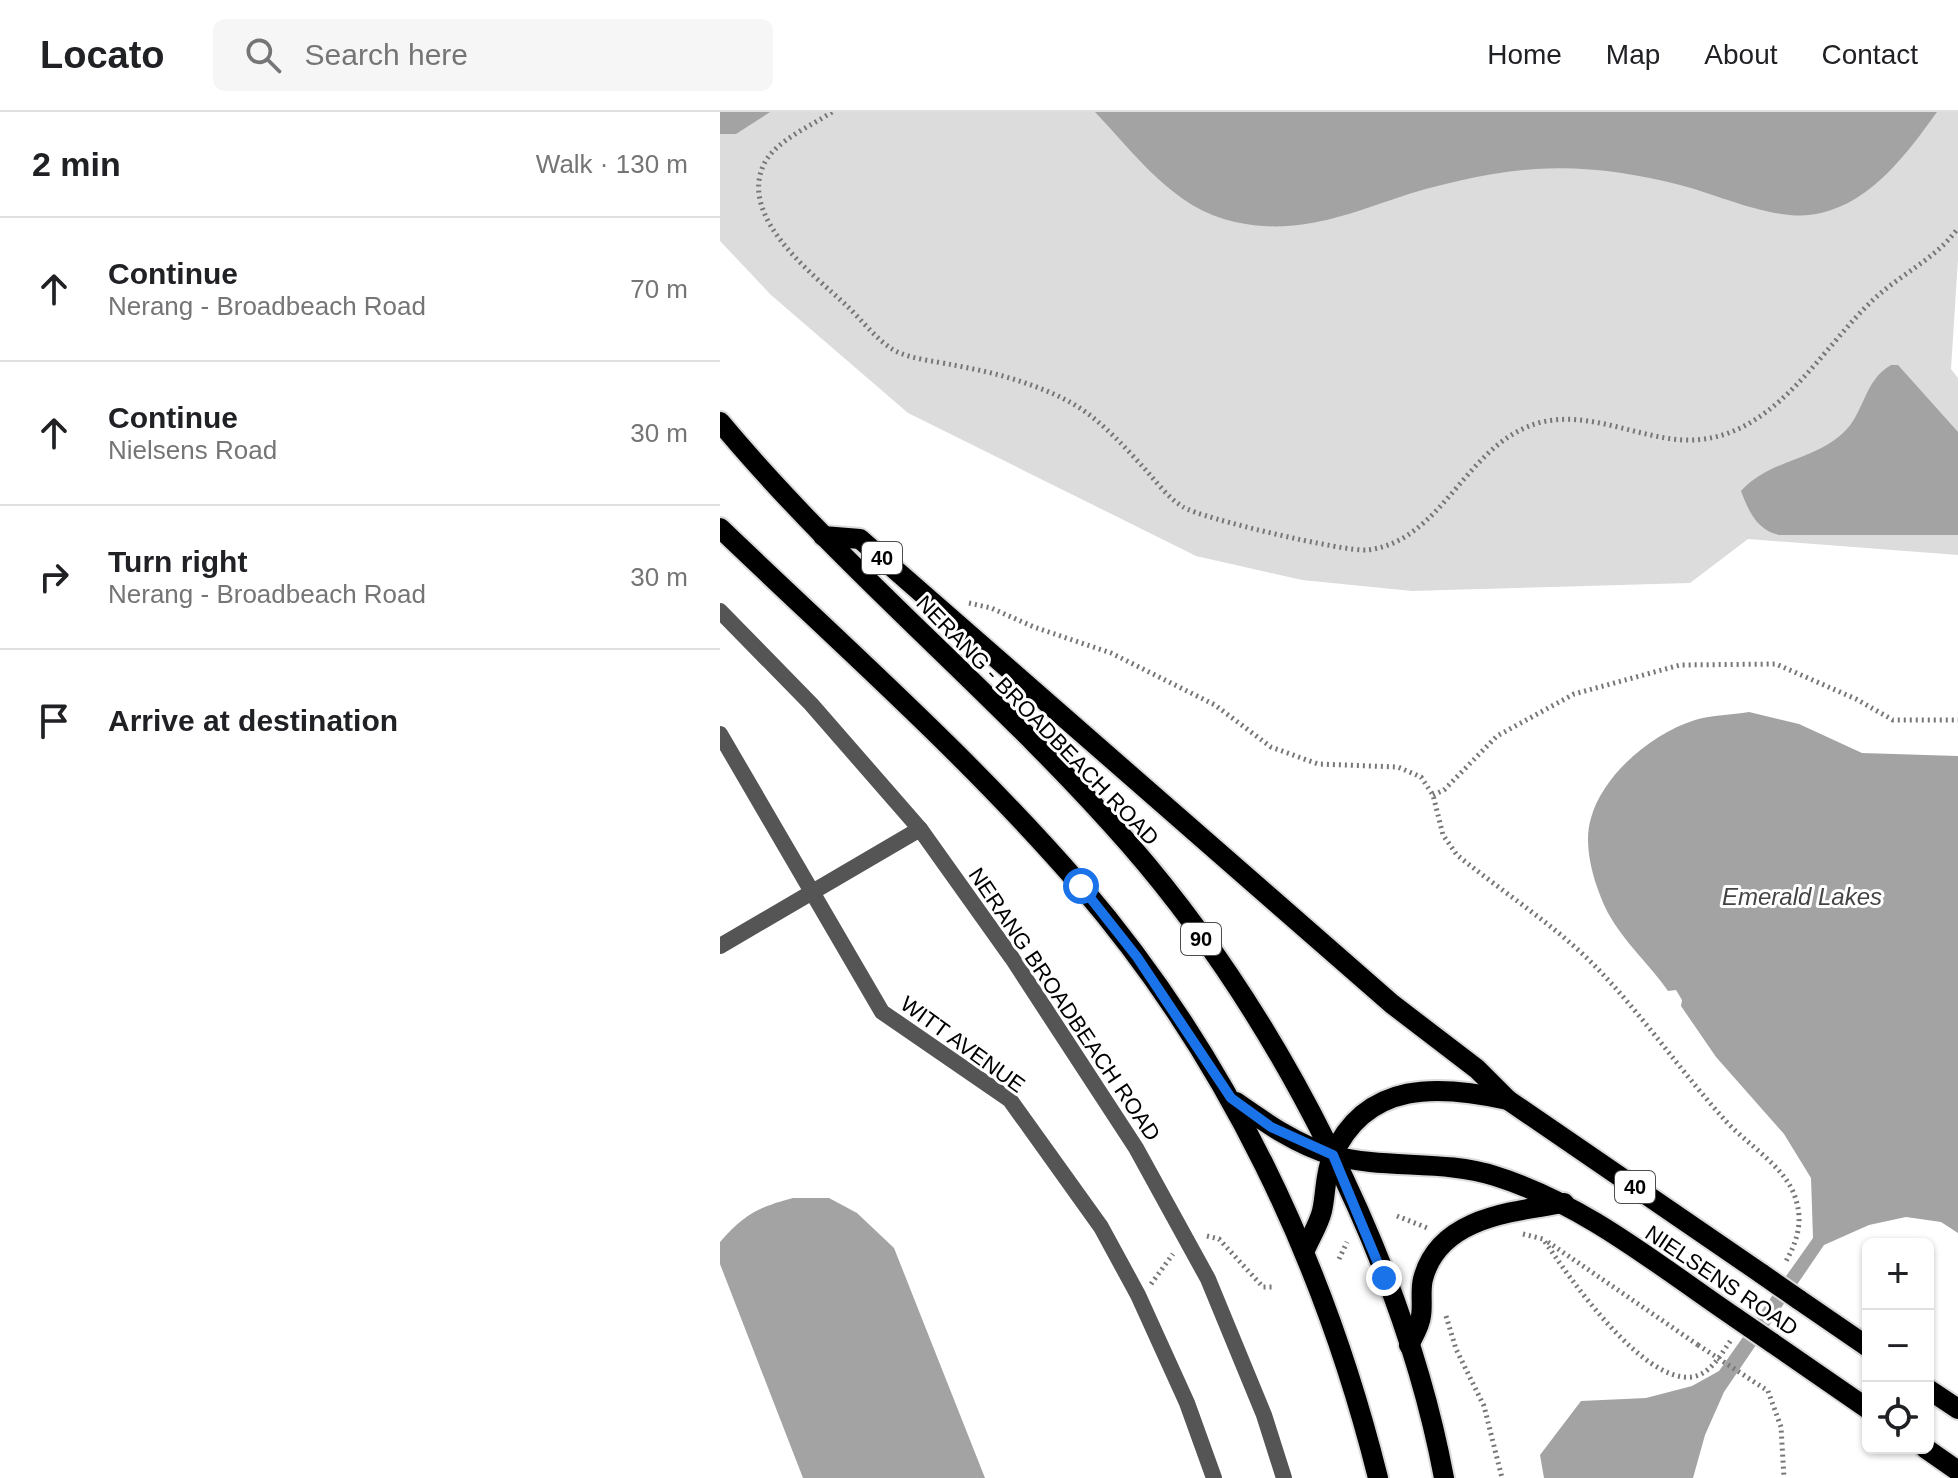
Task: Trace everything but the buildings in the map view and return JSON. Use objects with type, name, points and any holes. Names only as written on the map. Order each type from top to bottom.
[{"type":"main road","name":"NERANG - BROADBEACH ROAD","points":[[720,422],[823,536],[1131,846],[1249,1007],[1333,1155],[1409,1345],[1444,1478]]},
{"type":"main road","points":[[720,528],[963,763],[1081,886],[1137,957],[1231,1098],[1305,1250],[1343,1355],[1378,1478]]},
{"type":"main road","name":"40","points":[[823,536],[860,539],[932,602]]},
{"type":"main road","points":[[932,602],[1358,974],[1477,1069],[1508,1100]]},
{"type":"main road","name":"40","points":[[1305,1250],[1322,1211],[1333,1155],[1363,1117],[1399,1095],[1442,1088],[1508,1100]]},
{"type":"main road","name":"NIELSENS ROAD","points":[[1231,1098],[1271,1127],[1333,1155],[1476,1171],[1528,1186],[1564,1203],[1737,1325],[1771,1342],[1862,1405]]},
{"type":"main road","name":"NIELSENS ROAD","points":[[1508,1100],[1770,1273],[1798,1299],[1862,1343]]},
{"type":"main road","points":[[1409,1345],[1421,1317],[1423,1278],[1430,1261],[1447,1241],[1491,1216],[1564,1203]]},
{"type":"main road","points":[[1934,1393],[1958,1409]]},
{"type":"main road","points":[[1934,1454],[1958,1471]]},
{"type":"street","name":"NERANG BROADBEACH ROAD","points":[[720,611],[811,704],[920,829],[1012,958],[1136,1148],[1172,1210],[1235,1341],[1284,1478]]},
{"type":"street","name":"WITT AVENUE","points":[[720,734],[882,1012],[1010,1100],[1101,1227],[1138,1295],[1187,1403],[1214,1478]]},
{"type":"street","points":[[720,946],[814,894],[920,829]]},
{"type":"path","points":[[832,112],[771,153],[762,168],[760,191],[766,220],[795,259],[894,350],[1039,387],[1072,403],[1111,434],[1182,506],[1211,519],[1344,548],[1367,550],[1393,543],[1421,525],[1495,445],[1523,428],[1547,421],[1574,419],[1686,440],[1740,427],[1789,392],[1831,349],[1853,319],[1898,278],[1945,247],[1958,228]]},
{"type":"path","points":[[932,602],[958,601],[991,608],[1034,627],[1111,653],[1215,705],[1271,747],[1318,764],[1398,767],[1421,777],[1433,795],[1443,835],[1457,855],[1589,960],[1654,1033],[1724,1120],[1793,1192],[1801,1219],[1797,1238],[1770,1273]]},
{"type":"path","points":[[1433,795],[1444,790],[1497,736],[1574,694],[1680,665],[1776,664],[1856,699],[1893,720],[1958,720]]},
{"type":"path","points":[[1397,1216],[1439,1232]]},
{"type":"path","points":[[1516,1235],[1543,1239],[1768,1391],[1781,1427],[1784,1478]]},
{"type":"path","points":[[1206,1236],[1219,1239],[1263,1287],[1275,1287]]},
{"type":"path","points":[[1339,1259],[1349,1237]]},
{"type":"path","points":[[1543,1239],[1563,1267],[1640,1356],[1666,1374],[1693,1377],[1713,1366],[1737,1325]]},
{"type":"path","points":[[1138,1295],[1156,1280],[1176,1251]]},
{"type":"path","points":[[1445,1309],[1446,1324],[1484,1406],[1502,1478]]},
{"type":"shaded area","points":[[720,112],[1958,112],[1958,259],[1951,369],[1958,378],[1958,555],[1748,539],[1690,583],[1412,591],[1302,580],[1196,556],[908,413],[771,295],[720,241]]},
{"type":"water","points":[[720,112],[770,112],[736,134],[720,134]]},
{"type":"water","points":[[1095,112],[1937,112],[1888,173],[1857,198],[1821,213],[1787,215],[1768,212],[1644,177],[1609,171],[1555,168],[1465,180],[1336,218],[1277,226],[1235,222],[1193,205],[1141,162]]},
{"type":"water","points":[[1891,365],[1898,365],[1958,432],[1958,535],[1779,535],[1765,529],[1751,513],[1741,491],[1764,473],[1818,450],[1842,434],[1850,426],[1875,380]]},
{"type":"water","name":"Emerald Lakes","points":[[1749,712],[1799,724],[1862,753],[1958,756],[1958,1233],[1941,1222],[1906,1217],[1869,1225],[1824,1245],[1724,1392],[1705,1435],[1693,1478],[1544,1478],[1540,1455],[1581,1401],[1646,1398],[1692,1386],[1719,1371],[1813,1238],[1811,1178],[1784,1134],[1716,1057],[1681,1006],[1682,1000],[1676,990],[1668,991],[1614,923],[1599,891],[1589,854],[1589,829],[1597,802],[1606,786],[1632,757],[1679,726],[1702,718]]},
{"type":"water","points":[[793,1198],[829,1198],[857,1213],[894,1248],[985,1478],[803,1478],[720,1264],[720,1242],[737,1225],[752,1213]]},
{"type":"route","points":[[1081,886],[1137,957],[1231,1098],[1271,1127],[1333,1155],[1384,1278]]}]
